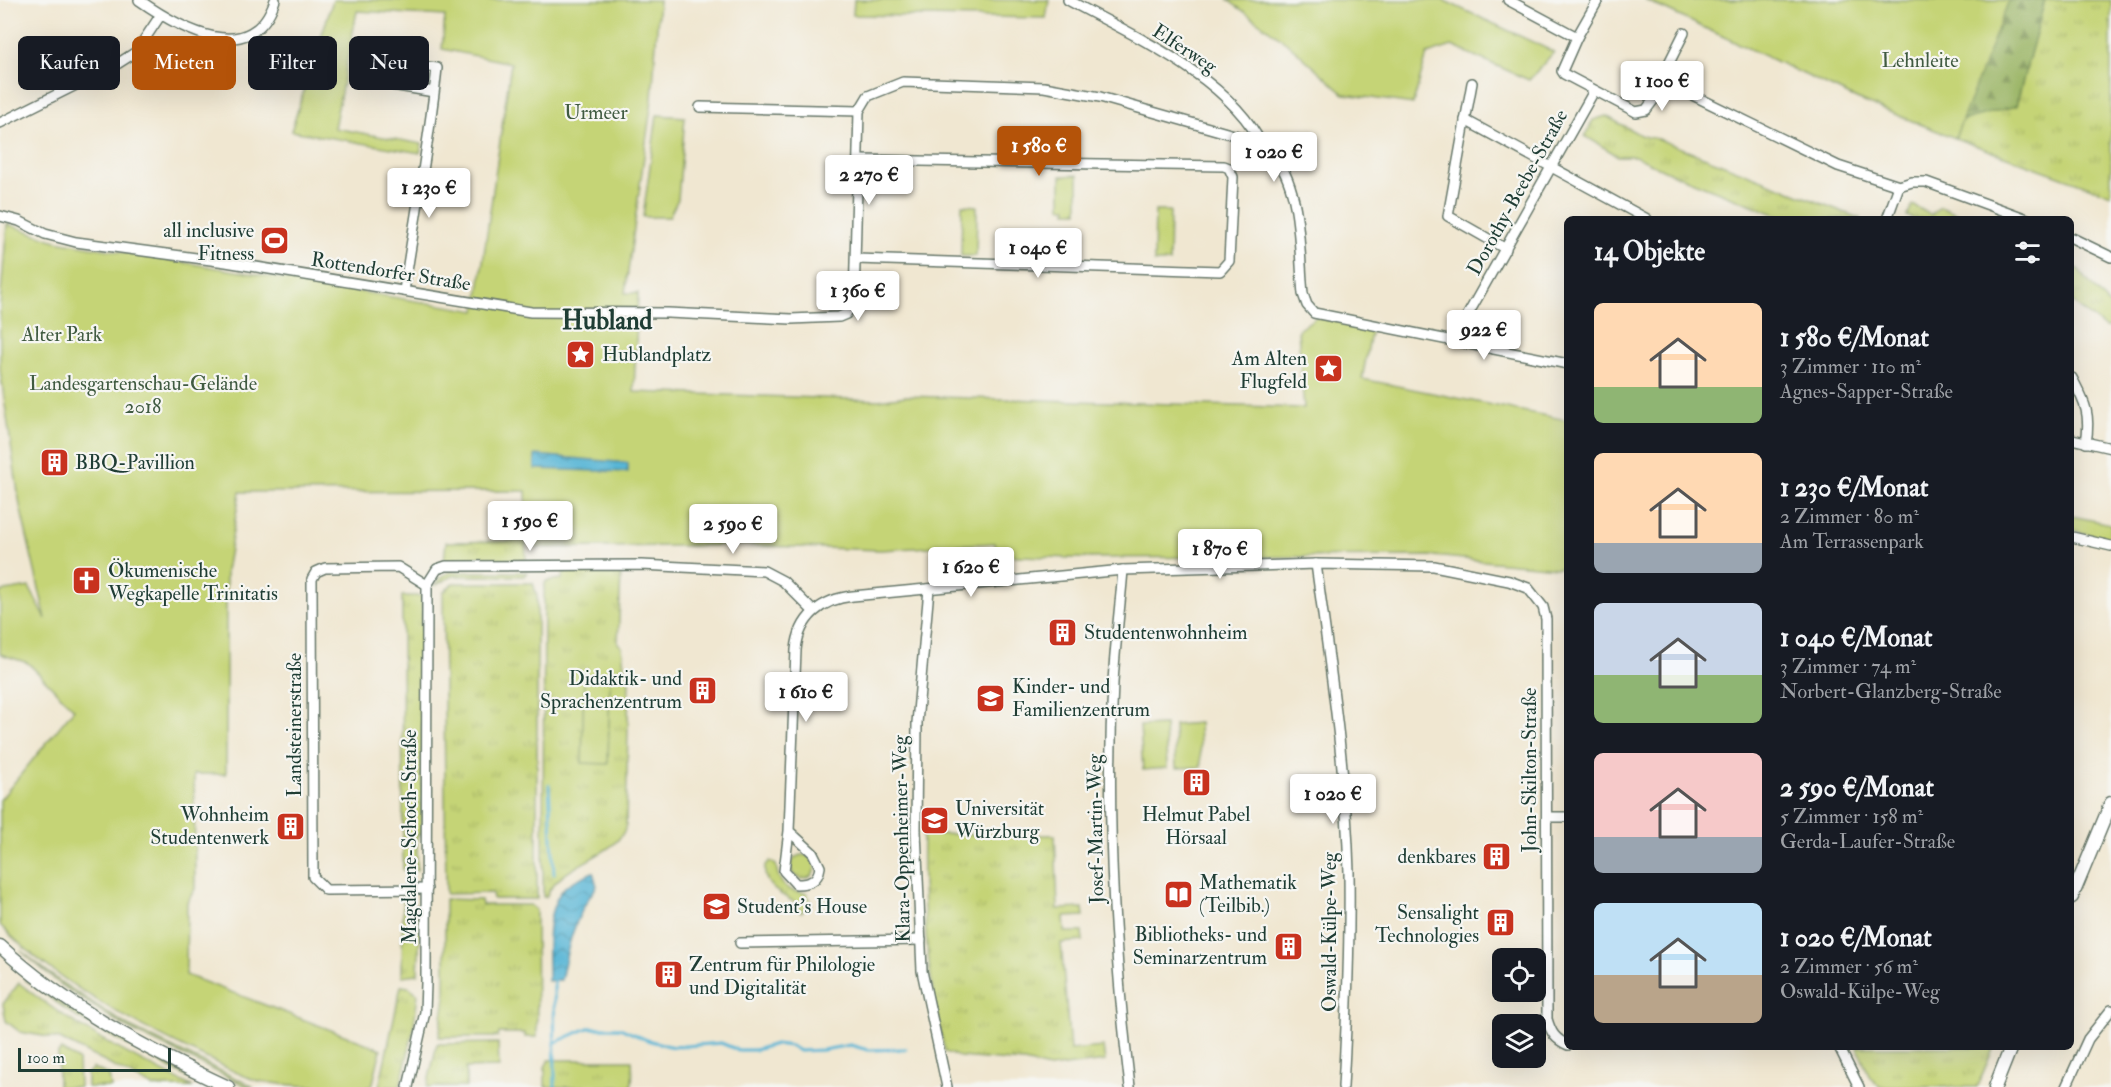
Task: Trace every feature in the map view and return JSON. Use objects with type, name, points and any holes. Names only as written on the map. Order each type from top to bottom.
[{"type":"street","points":[[139,0],[160,16],[215,38],[230,39],[248,35],[261,27],[270,14],[275,0]]},
{"type":"street","name":"Elferweg","points":[[1068,0],[1131,35],[1211,86],[1254,127],[1263,147]]},
{"type":"street","points":[[1508,0],[1577,37]]},
{"type":"street","points":[[1598,0],[1577,37],[1562,71],[1594,91],[1636,112],[1642,112],[1661,90],[1666,69],[1684,33]]},
{"type":"street","points":[[0,123],[114,66],[136,52],[160,16]]},
{"type":"street","points":[[404,291],[434,92],[437,68],[394,63],[392,85],[434,92]]},
{"type":"street","points":[[858,160],[1224,166],[1229,168],[1233,177],[1229,261],[1220,271],[856,259],[858,160],[860,111],[868,96],[903,82],[1044,87],[1111,100],[1241,137],[1263,147],[1275,158],[1289,183],[1295,209],[1303,294],[1307,305],[1314,313],[1564,363]]},
{"type":"street","points":[[1472,83],[1448,216],[1506,249]]},
{"type":"street","points":[[1661,90],[1674,86],[1838,166],[1899,186],[1912,182],[1926,182],[2019,216]]},
{"type":"street","name":"Dorothy-Beebe-Straße","points":[[1453,341],[1594,91]]},
{"type":"street","points":[[700,107],[860,111]]},
{"type":"street","points":[[1465,120],[1642,216]]},
{"type":"street","points":[[1888,216],[1899,186]]},
{"type":"street","name":"Rottendorfer Straße","points":[[0,216],[19,220],[45,234],[76,242],[226,262],[531,312],[636,312],[791,319],[838,317],[846,314],[854,301],[856,259]]},
{"type":"street","points":[[2074,239],[2111,257]]},
{"type":"street","points":[[2074,382],[2087,407],[2089,424],[2086,442]]},
{"type":"street","points":[[2074,440],[2111,448]]},
{"type":"street","points":[[2074,537],[2111,546]]},
{"type":"street","name":"John-Skilton-Straße","points":[[813,611],[842,597],[1123,570],[1316,564],[1435,566],[1509,581],[1528,588],[1543,607],[1546,628],[1547,1019],[1557,1039],[1564,1043]]},
{"type":"street","name":"Oswald-Külpe-Weg","points":[[1316,564],[1340,752],[1348,861],[1349,956],[1343,1087]]},
{"type":"street","points":[[427,585],[437,570],[446,566],[641,565],[764,571],[783,580],[813,611],[797,641],[789,831],[784,871],[796,885],[807,885],[816,879],[820,867],[813,853],[789,831]]},
{"type":"street","name":"Landsteinerstraße","points":[[427,585],[398,567],[325,568],[316,572],[312,579],[313,877],[326,890],[427,889]]},
{"type":"street","name":"Josef-Martin-Weg","points":[[1123,570],[1113,684],[1111,794],[1117,959],[1130,1087]]},
{"type":"street","name":"Magdalene-Schoch-Straße","points":[[408,1087],[424,1012],[427,889],[427,585]]},
{"type":"street","name":"Klara-Oppenheimer-Weg","points":[[929,589],[917,723],[916,831],[922,971],[947,1087]]},
{"type":"street","points":[[2074,892],[2111,803]]},
{"type":"street","points":[[1548,817],[1564,817]]},
{"type":"street","points":[[741,943],[921,940]]},
{"type":"street","points":[[0,946],[48,988],[91,1017],[228,1087]]},
{"type":"street","points":[[2066,1087],[2088,1039],[2111,1010]]},
{"type":"street","points":[[1840,1050],[1859,1087]]},
{"type":"street","points":[[1995,1087],[2010,1050]]},
{"type":"green space","name":"Landesgartenschau-Gelände 2018","points":[[333,0],[659,0],[652,99],[625,293],[638,293],[634,392],[879,400],[906,396],[1304,408],[1298,330],[1316,317],[1372,328],[1362,379],[1564,419],[1564,569],[1433,556],[1070,558],[997,555],[995,543],[881,550],[740,545],[536,548],[527,536],[526,491],[240,492],[226,571],[226,774],[194,774],[195,889],[187,902],[186,975],[381,1049],[372,1087],[271,1083],[244,1076],[150,1030],[96,1000],[45,965],[0,925],[0,800],[74,709],[28,663],[0,654],[0,592],[29,587],[46,619],[20,506],[0,370],[0,306],[7,224],[56,241],[476,311],[511,63],[442,49],[445,16],[357,11],[352,36],[349,36],[349,52],[334,128],[422,144],[420,153],[291,131],[304,90],[337,90],[337,36],[321,36]]},
{"type":"green space","points":[[854,0],[1049,0],[1046,18],[853,15]]},
{"type":"green space","points":[[1228,0],[1443,0],[1554,52],[1529,80],[1452,46],[1427,54],[1413,104],[1344,94],[1286,42]]},
{"type":"green space","name":"Lehnleite","points":[[1645,0],[2045,0],[2016,106],[1949,124],[1859,100]]},
{"type":"green space","name":"Lehnleite","points":[[1645,0],[2009,0],[1955,138],[1859,100]]},
{"type":"green space","points":[[2009,0],[2111,0],[2111,195],[1955,138]]},
{"type":"green space","points":[[657,115],[685,117],[678,199],[669,217],[643,217]]},
{"type":"green space","points":[[1606,116],[1642,136],[1658,139],[1853,216],[1779,216],[1671,173],[1635,156],[1618,156],[1585,136],[1593,120]]},
{"type":"green space","points":[[1078,175],[1078,211],[1067,211],[1067,207],[1061,207],[1061,176]]},
{"type":"green space","points":[[962,205],[977,206],[976,256],[961,256]]},
{"type":"green space","points":[[1913,205],[1931,215],[1940,207],[1961,216],[1907,216]]},
{"type":"green space","points":[[1155,211],[1170,211],[1169,262],[1154,262]]},
{"type":"green space","points":[[2074,265],[2111,307],[2111,328],[2105,328],[2074,304]]},
{"type":"green space","points":[[2074,516],[2111,524],[2111,540],[2074,531]]},
{"type":"green space","points":[[526,541],[526,561],[444,561],[446,542]]},
{"type":"green space","points":[[564,571],[621,572],[618,643],[622,647],[625,676],[629,677],[626,826],[621,837],[612,845],[563,876],[553,885],[546,897],[543,897],[544,587],[546,581],[562,579]]},
{"type":"green space","points":[[450,572],[527,572],[524,576],[452,576],[434,586],[442,576]]},
{"type":"green space","points":[[453,583],[533,583],[537,596],[537,899],[493,899],[492,893],[446,894],[443,593]]},
{"type":"green space","points":[[402,596],[422,596],[422,835],[417,835],[417,870],[403,870]]},
{"type":"green space","points":[[584,676],[610,677],[608,764],[582,763]]},
{"type":"green space","points":[[1199,723],[1201,767],[1176,768],[1174,725]]},
{"type":"green space","points":[[1165,725],[1167,768],[1143,770],[1140,726]]},
{"type":"green space","points":[[923,834],[1055,835],[1058,909],[1083,908],[1084,916],[1064,917],[1065,932],[1082,932],[1083,941],[1061,943],[1070,1050],[1103,1047],[1105,1061],[1049,1068],[1024,1062],[960,1057],[945,1052],[934,998],[927,944],[923,889]]},
{"type":"green space","points":[[803,855],[808,856],[814,862],[814,872],[808,878],[803,879],[798,878],[792,872],[791,867],[792,862],[798,856]]},
{"type":"green space","points":[[770,861],[776,865],[779,878],[785,886],[794,891],[807,893],[811,905],[801,912],[795,908],[798,904],[780,894],[770,885],[765,866]]},
{"type":"green space","points":[[403,894],[411,899],[415,907],[420,941],[418,974],[402,976]]},
{"type":"green space","points":[[445,899],[481,900],[482,905],[530,905],[536,910],[537,1037],[525,1037],[525,1033],[499,1033],[498,1037],[439,1037],[445,997]]},
{"type":"green space","points":[[21,951],[62,983],[128,1026],[254,1087],[246,1086],[127,1028],[61,985]]},
{"type":"green space","points":[[24,979],[84,1017],[198,1081],[197,1083],[78,1018]]},
{"type":"green space","points":[[19,983],[60,1013],[103,1040],[193,1087],[153,1087],[60,1039],[20,1032],[6,1021],[3,1004]]},
{"type":"green space","points":[[401,986],[409,987],[418,994],[413,1032],[400,1087],[379,1087]]},
{"type":"green space","points":[[498,1043],[499,1067],[466,1068],[466,1087],[427,1087],[437,1044]]},
{"type":"green space","points":[[61,1050],[78,1060],[79,1087],[58,1087],[58,1053]]},
{"type":"green space","points":[[1858,1050],[1993,1050],[1977,1087],[1880,1087],[1870,1077]]},
{"type":"green space","points":[[549,1060],[632,1060],[631,1087],[545,1087],[545,1067]]},
{"type":"green space","points":[[93,1068],[109,1075],[111,1087],[87,1087],[87,1074]]},
{"type":"water","points":[[535,455],[628,463],[628,472],[535,469]]},
{"type":"water","points":[[593,872],[597,886],[583,908],[573,931],[561,980],[548,981],[548,933],[557,897],[574,881]]},
{"type":"waterway","points":[[549,785],[554,874]]},
{"type":"waterway","points":[[554,981],[555,1087]]},
{"type":"waterway","points":[[554,1043],[588,1028],[620,1028],[647,1040],[673,1047],[721,1043],[738,1050],[755,1050],[775,1044],[791,1046],[799,1051],[823,1050],[850,1045],[868,1050],[906,1049]]},
{"type":"place","name":"all inclusive Fitness","points":[[275,241]]},
{"type":"place","name":"Hublandplatz","points":[[581,354]]},
{"type":"place","name":"Am Alten Flugfeld","points":[[1328,369]]},
{"type":"place","name":"BBQ-Pavillion","points":[[54,462]]},
{"type":"place","name":"Ökumenische Wegkapelle Trinitatis","points":[[87,581]]},
{"type":"place","name":"Studentenwohnheim","points":[[1063,632]]},
{"type":"place","name":"Didaktik- und Sprachenzentrum","points":[[703,690]]},
{"type":"place","name":"Kinder- und Familienzentrum","points":[[991,698]]},
{"type":"place","name":"Helmut Pabel Hörsaal","points":[[1196,783]]},
{"type":"place","name":"Universität Würzburg","points":[[934,820]]},
{"type":"place","name":"Wohnheim Studentenwerk","points":[[290,826]]},
{"type":"place","name":"denkbares","points":[[1497,856]]},
{"type":"place","name":"Mathematik (Teilbib.)","points":[[1178,894]]},
{"type":"place","name":"Student's House","points":[[716,906]]},
{"type":"place","name":"Sensalight Technologies","points":[[1500,923]]},
{"type":"place","name":"Bibliotheks- und Seminarzentrum","points":[[1288,946]]},
{"type":"place","name":"Zentrum für Philologie und Digitalität","points":[[668,975]]},
{"type":"district","name":"Hubland","points":[[607,320]]},
{"type":"park label","name":"Urmeer","points":[[596,112]]},
{"type":"park label","name":"Alter Park","points":[[62,334]]}]
